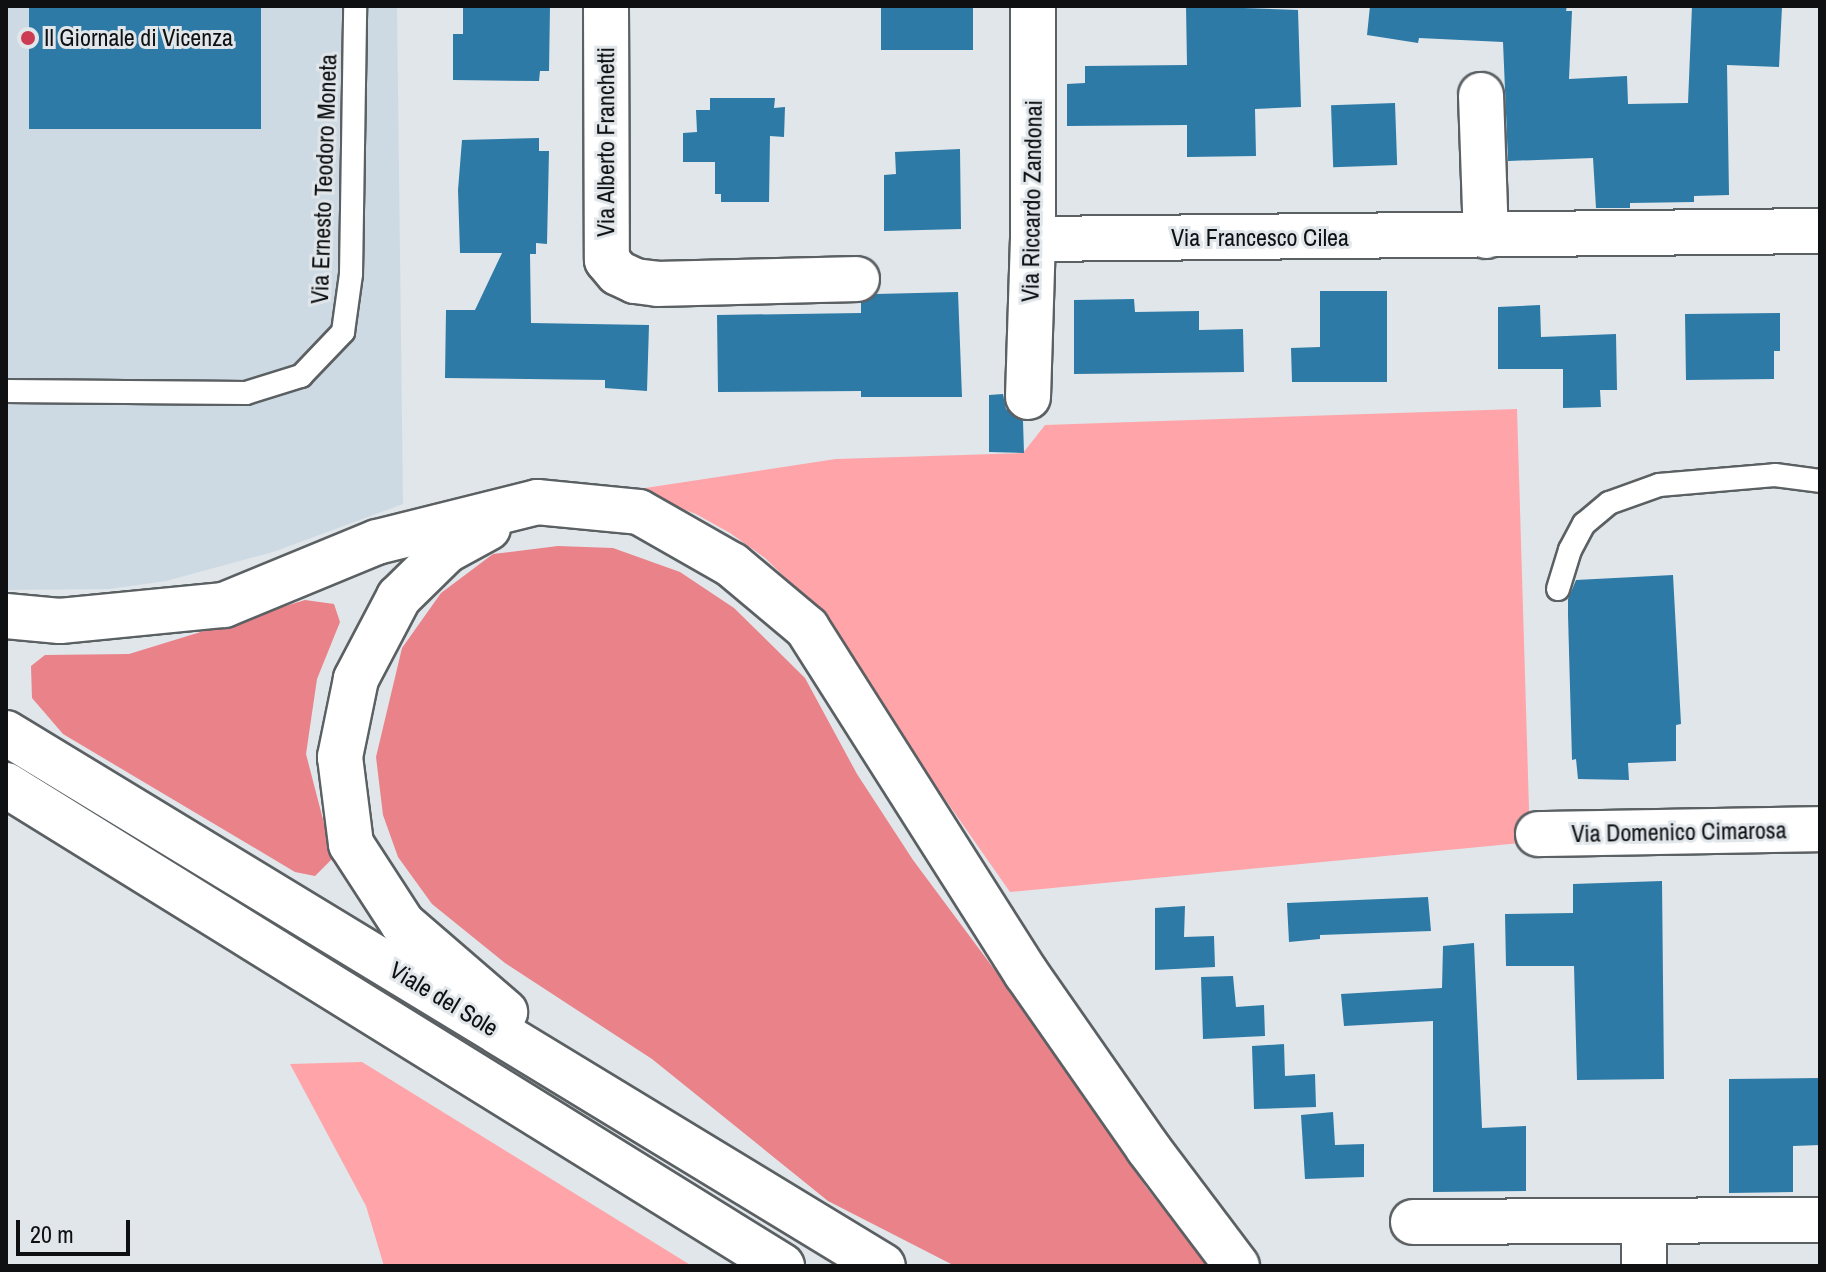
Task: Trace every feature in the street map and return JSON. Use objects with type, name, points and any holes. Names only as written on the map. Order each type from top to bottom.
[{"type":"main road","name":"Via Alberto Franchetti","points":[[606,6],[607,260],[618,273],[635,281],[658,284],[857,279]]},
{"type":"main road","name":"Via Riccardo Zandonai","points":[[1028,397],[1033,239],[1033,6]]},
{"type":"main road","points":[[1481,95],[1486,236]]},
{"type":"main road","name":"Via Francesco Cilea","points":[[1033,239],[1820,231]]},
{"type":"main road","points":[[537,502],[446,551],[399,597],[356,679],[340,757],[351,844],[403,924],[601,1095]]},
{"type":"main road","points":[[6,616],[60,621],[224,605],[377,542],[537,502],[639,512],[732,565],[807,628],[1026,973],[1148,1148],[1237,1266]]},
{"type":"main road","name":"Viale del Sole","points":[[6,733],[883,1266]]},
{"type":"main road","name":"Viale del Sole","points":[[6,785],[772,1261]]},
{"type":"main road","name":"Via Domenico Cimarosa","points":[[1538,834],[1820,829]]},
{"type":"main road","points":[[1413,1222],[1820,1220]]},
{"type":"main road","points":[[1644,1221],[1644,1266]]},
{"type":"lane","name":"Via Ernesto Teodoro Moneta","points":[[6,391],[246,393],[301,376],[343,332],[351,274],[355,6]]},
{"type":"lane","points":[[1558,589],[1570,550],[1584,524],[1609,503],[1659,485],[1775,475],[1820,481]]},
{"type":"shaded area","points":[[6,6],[397,6],[403,504],[273,552],[166,581],[109,589],[6,590]]},
{"type":"shaded area","points":[[1517,409],[1530,842],[1010,892],[800,592],[765,558],[730,533],[696,514],[632,490],[836,459],[1023,453],[1045,425]]},
{"type":"shaded area","points":[[558,546],[613,548],[680,572],[734,608],[805,678],[857,774],[913,860],[1032,1020],[1146,1187],[1208,1266],[955,1266],[828,1201],[652,1059],[505,963],[432,904],[398,857],[383,815],[376,757],[402,648],[441,593],[493,554]]},
{"type":"shaded area","points":[[305,600],[334,604],[340,622],[317,679],[306,754],[333,858],[315,876],[295,872],[63,734],[32,698],[31,666],[45,655],[129,654]]},
{"type":"shaded area","points":[[362,1062],[692,1266],[384,1266],[366,1206],[290,1064]]},
{"type":"building","points":[[29,6],[261,6],[261,129],[29,129]]},
{"type":"building","points":[[463,6],[550,6],[549,71],[540,71],[539,81],[453,80],[453,34],[463,34]]},
{"type":"building","points":[[881,6],[973,6],[973,50],[881,50]]},
{"type":"building","points":[[1186,6],[1298,10],[1301,107],[1255,109],[1256,156],[1187,157],[1187,125],[1067,126],[1067,84],[1085,83],[1085,66],[1187,65]]},
{"type":"building","points":[[1370,6],[1567,6],[1566,11],[1572,11],[1569,79],[1627,76],[1628,104],[1688,103],[1692,6],[1782,7],[1779,67],[1727,65],[1729,195],[1694,196],[1694,202],[1630,203],[1630,208],[1596,208],[1593,158],[1508,161],[1503,42],[1419,38],[1418,43],[1367,35]]},
{"type":"building","points":[[710,98],[775,98],[774,108],[785,107],[784,137],[770,136],[769,202],[721,202],[721,194],[715,194],[715,162],[683,162],[683,133],[697,132],[696,110],[710,110]]},
{"type":"building","points":[[1395,103],[1397,165],[1333,167],[1331,105]]},
{"type":"building","points":[[539,138],[539,151],[549,151],[547,244],[536,243],[536,254],[530,254],[531,323],[649,325],[647,391],[605,388],[605,380],[445,378],[446,310],[475,310],[502,253],[460,253],[458,190],[462,140]]},
{"type":"building","points":[[960,149],[961,229],[884,231],[884,175],[896,174],[895,152]]},
{"type":"building","points":[[1320,291],[1387,291],[1387,382],[1292,382],[1291,348],[1320,347]]},
{"type":"building","points":[[958,292],[962,397],[861,397],[861,391],[718,392],[717,315],[861,313],[861,303],[876,294]]},
{"type":"building","points":[[1134,299],[1135,312],[1199,311],[1199,330],[1243,329],[1244,372],[1074,374],[1074,300]]},
{"type":"building","points":[[1540,305],[1541,337],[1616,334],[1617,390],[1600,390],[1601,407],[1563,408],[1563,369],[1498,369],[1498,307]]},
{"type":"building","points":[[1780,313],[1780,351],[1774,351],[1774,379],[1686,380],[1685,314]]},
{"type":"building","points":[[1003,394],[1006,409],[1023,421],[1024,453],[989,452],[989,395]]},
{"type":"building","points":[[1673,575],[1681,724],[1676,725],[1676,761],[1628,763],[1629,780],[1578,779],[1576,759],[1572,760],[1568,615],[1568,599],[1576,580]]},
{"type":"building","points":[[1662,881],[1664,1079],[1577,1080],[1574,966],[1506,966],[1505,914],[1573,913],[1573,884]]},
{"type":"building","points":[[1428,897],[1431,931],[1320,935],[1320,939],[1289,942],[1287,903]]},
{"type":"building","points":[[1185,906],[1184,937],[1214,936],[1215,967],[1155,970],[1155,908]]},
{"type":"building","points":[[1474,943],[1482,1128],[1526,1126],[1526,1191],[1433,1192],[1433,1021],[1344,1026],[1341,994],[1442,988],[1443,946]]},
{"type":"building","points":[[1233,976],[1236,1007],[1264,1005],[1265,1036],[1203,1039],[1201,977]]},
{"type":"building","points":[[1284,1044],[1285,1076],[1315,1074],[1316,1107],[1254,1109],[1252,1046]]},
{"type":"building","points":[[1820,1078],[1820,1145],[1793,1146],[1793,1192],[1729,1193],[1729,1079]]},
{"type":"building","points":[[1333,1112],[1335,1145],[1364,1144],[1364,1177],[1305,1179],[1301,1115]]},
{"type":"place","name":"Il Giornale di Vicenza","points":[[28,38]]}]
